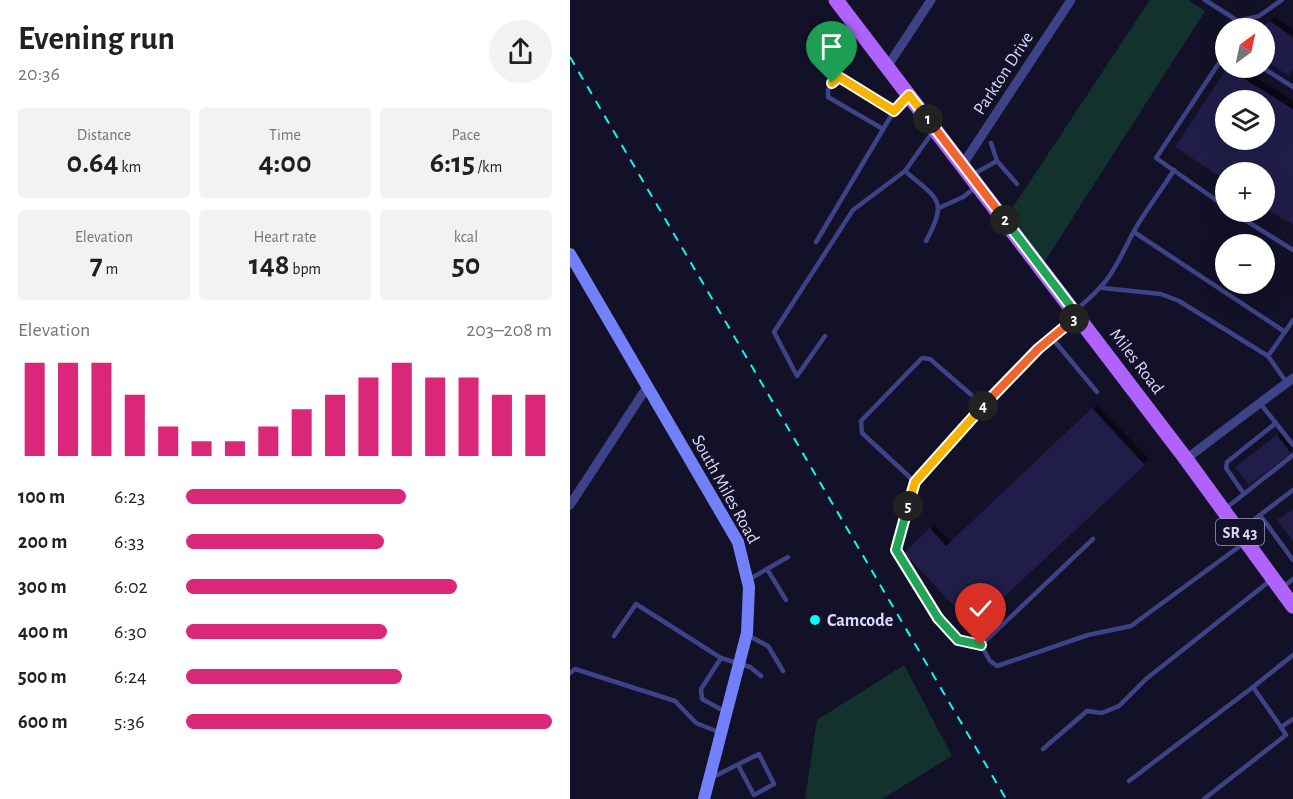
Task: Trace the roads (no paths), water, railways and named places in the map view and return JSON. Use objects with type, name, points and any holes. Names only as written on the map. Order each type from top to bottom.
[{"type":"main road","name":"Miles Road","points":[[836,0],[971,175],[1242,536],[1282,582],[1293,606]]},
{"type":"street","points":[[887,67],[931,0]]},
{"type":"street","name":"Parkton Drive","points":[[971,175],[1071,0]]},
{"type":"street","name":"South Miles Road","points":[[570,256],[738,542],[748,580],[749,612],[746,635],[704,799]]},
{"type":"street","points":[[1186,459],[1290,380]]},
{"type":"street","points":[[570,505],[646,387]]},
{"type":"lane","points":[[1205,0],[1238,21],[1259,16],[1282,0]]},
{"type":"lane","points":[[1215,68],[1156,158],[1215,199]]},
{"type":"lane","points":[[1275,76],[1293,87]]},
{"type":"lane","points":[[883,129],[828,97],[832,83],[839,77],[894,111]]},
{"type":"lane","points":[[816,242],[894,111],[909,95]]},
{"type":"lane","points":[[825,336],[797,376],[774,332],[853,210],[905,171],[935,128]]},
{"type":"lane","points":[[991,143],[998,161],[1017,184]]},
{"type":"lane","points":[[939,208],[963,197],[971,175],[998,161]]},
{"type":"lane","points":[[1174,170],[1134,232],[1117,269],[1103,288],[983,405],[915,482],[896,550],[944,628],[958,640],[981,645],[990,662],[997,666],[1088,635],[1131,626],[1242,536],[1260,515],[1293,490]]},
{"type":"lane","points":[[905,171],[936,198],[939,218],[926,241]]},
{"type":"lane","points":[[1248,222],[1293,250]]},
{"type":"lane","points":[[1134,232],[1285,332]]},
{"type":"lane","points":[[1103,288],[1161,294],[1179,301],[1268,356],[1290,380]]},
{"type":"lane","points":[[1268,356],[1293,320]]},
{"type":"lane","points":[[1051,337],[1097,392]]},
{"type":"lane","points":[[915,482],[862,433],[861,422],[922,358],[930,359],[983,405]]},
{"type":"lane","points":[[1260,402],[1293,445]]},
{"type":"lane","points":[[1244,494],[1226,468],[1227,462],[1276,423]]},
{"type":"lane","points":[[1223,510],[1293,455]]},
{"type":"lane","points":[[1260,515],[1293,560]]},
{"type":"lane","points":[[981,645],[1093,539]]},
{"type":"lane","points":[[748,580],[788,557]]},
{"type":"lane","points":[[767,569],[786,600]]},
{"type":"lane","points":[[1043,748],[1087,711],[1102,713],[1119,706],[1146,678],[1282,582]]},
{"type":"lane","points":[[614,636],[636,604],[721,658],[738,666],[750,667],[761,676]]},
{"type":"lane","points":[[746,635],[768,646],[783,671]]},
{"type":"lane","points":[[1129,781],[1293,655]]},
{"type":"lane","points":[[721,658],[701,689],[702,699],[726,712]]},
{"type":"lane","points":[[570,673],[575,669],[675,701],[696,723],[721,733]]},
{"type":"lane","points":[[1204,799],[1286,735],[1253,687]]},
{"type":"lane","points":[[1281,727],[1293,719]]},
{"type":"lane","points":[[709,779],[759,754],[774,784],[754,795],[738,765]]},
{"type":"railway","points":[[570,57],[1006,799]]},
{"type":"place","name":"Camcode","points":[[815,620]]}]
